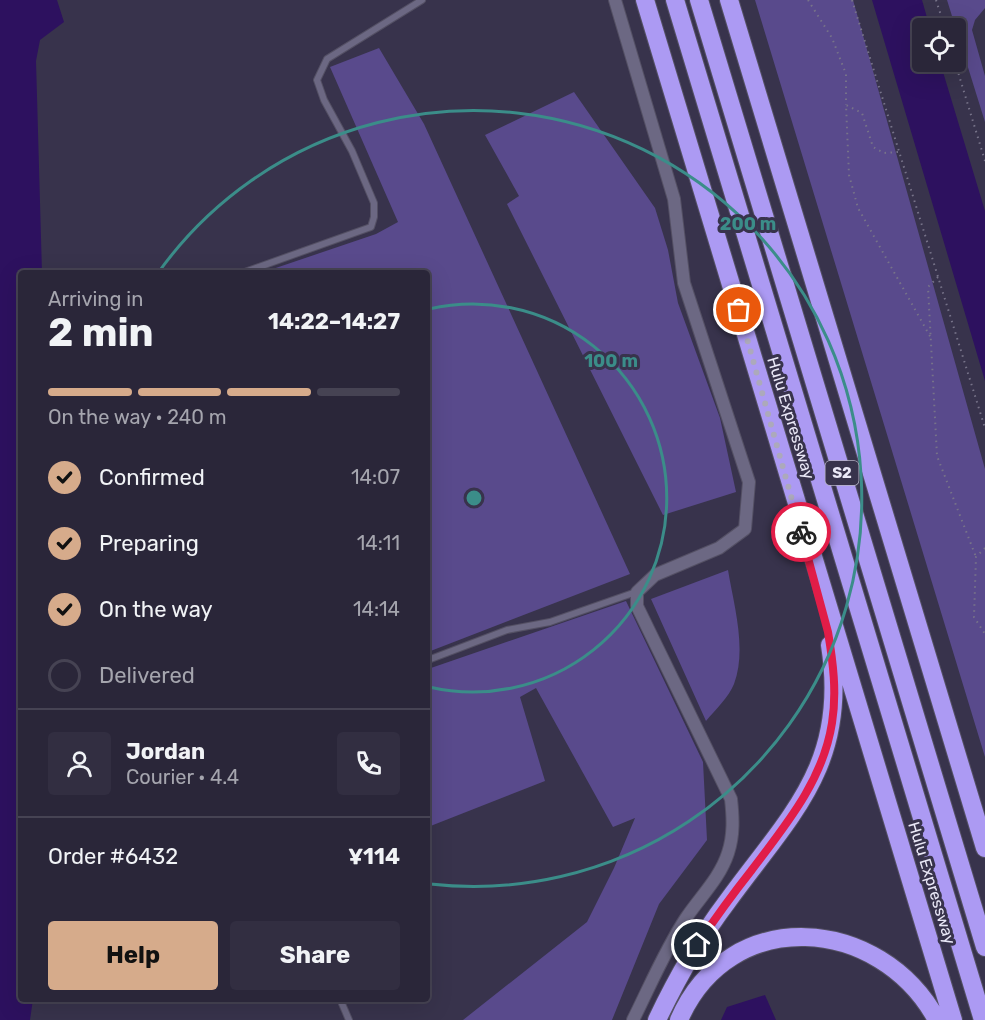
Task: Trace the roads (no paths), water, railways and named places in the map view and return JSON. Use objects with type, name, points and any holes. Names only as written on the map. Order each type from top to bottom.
[{"type":"highway","name":"Hulu Expressway","points":[[645,0],[953,1020]]},
{"type":"highway","name":"Hulu Expressway","points":[[675,0],[983,1020]]},
{"type":"highway","name":"Hulu Expressway","points":[[699,0],[985,947]]},
{"type":"highway","name":"S2","points":[[729,0],[985,848]]},
{"type":"highway","points":[[657,1020],[697,945],[791,819],[813,781],[832,725],[835,697],[828,632],[759,377]]},
{"type":"highway","points":[[881,504],[985,804]]},
{"type":"highway","points":[[679,1020],[695,991],[708,975],[725,962],[769,940],[793,937],[818,937],[842,941],[865,950],[885,962],[903,977],[918,993],[937,1020]]},
{"type":"street","points":[[615,0],[675,199],[684,283],[749,482],[745,529],[719,548],[655,575],[637,592],[637,606],[731,799],[733,824],[728,852],[719,872],[668,949],[633,1020]]},
{"type":"lane","points":[[250,270],[370,227],[374,217],[374,203],[352,151],[324,100],[316,80],[327,59],[422,0]]},
{"type":"lane","points":[[430,659],[507,630],[550,622],[637,592]]},
{"type":"lane","points":[[341,1002],[349,1020]]}]
